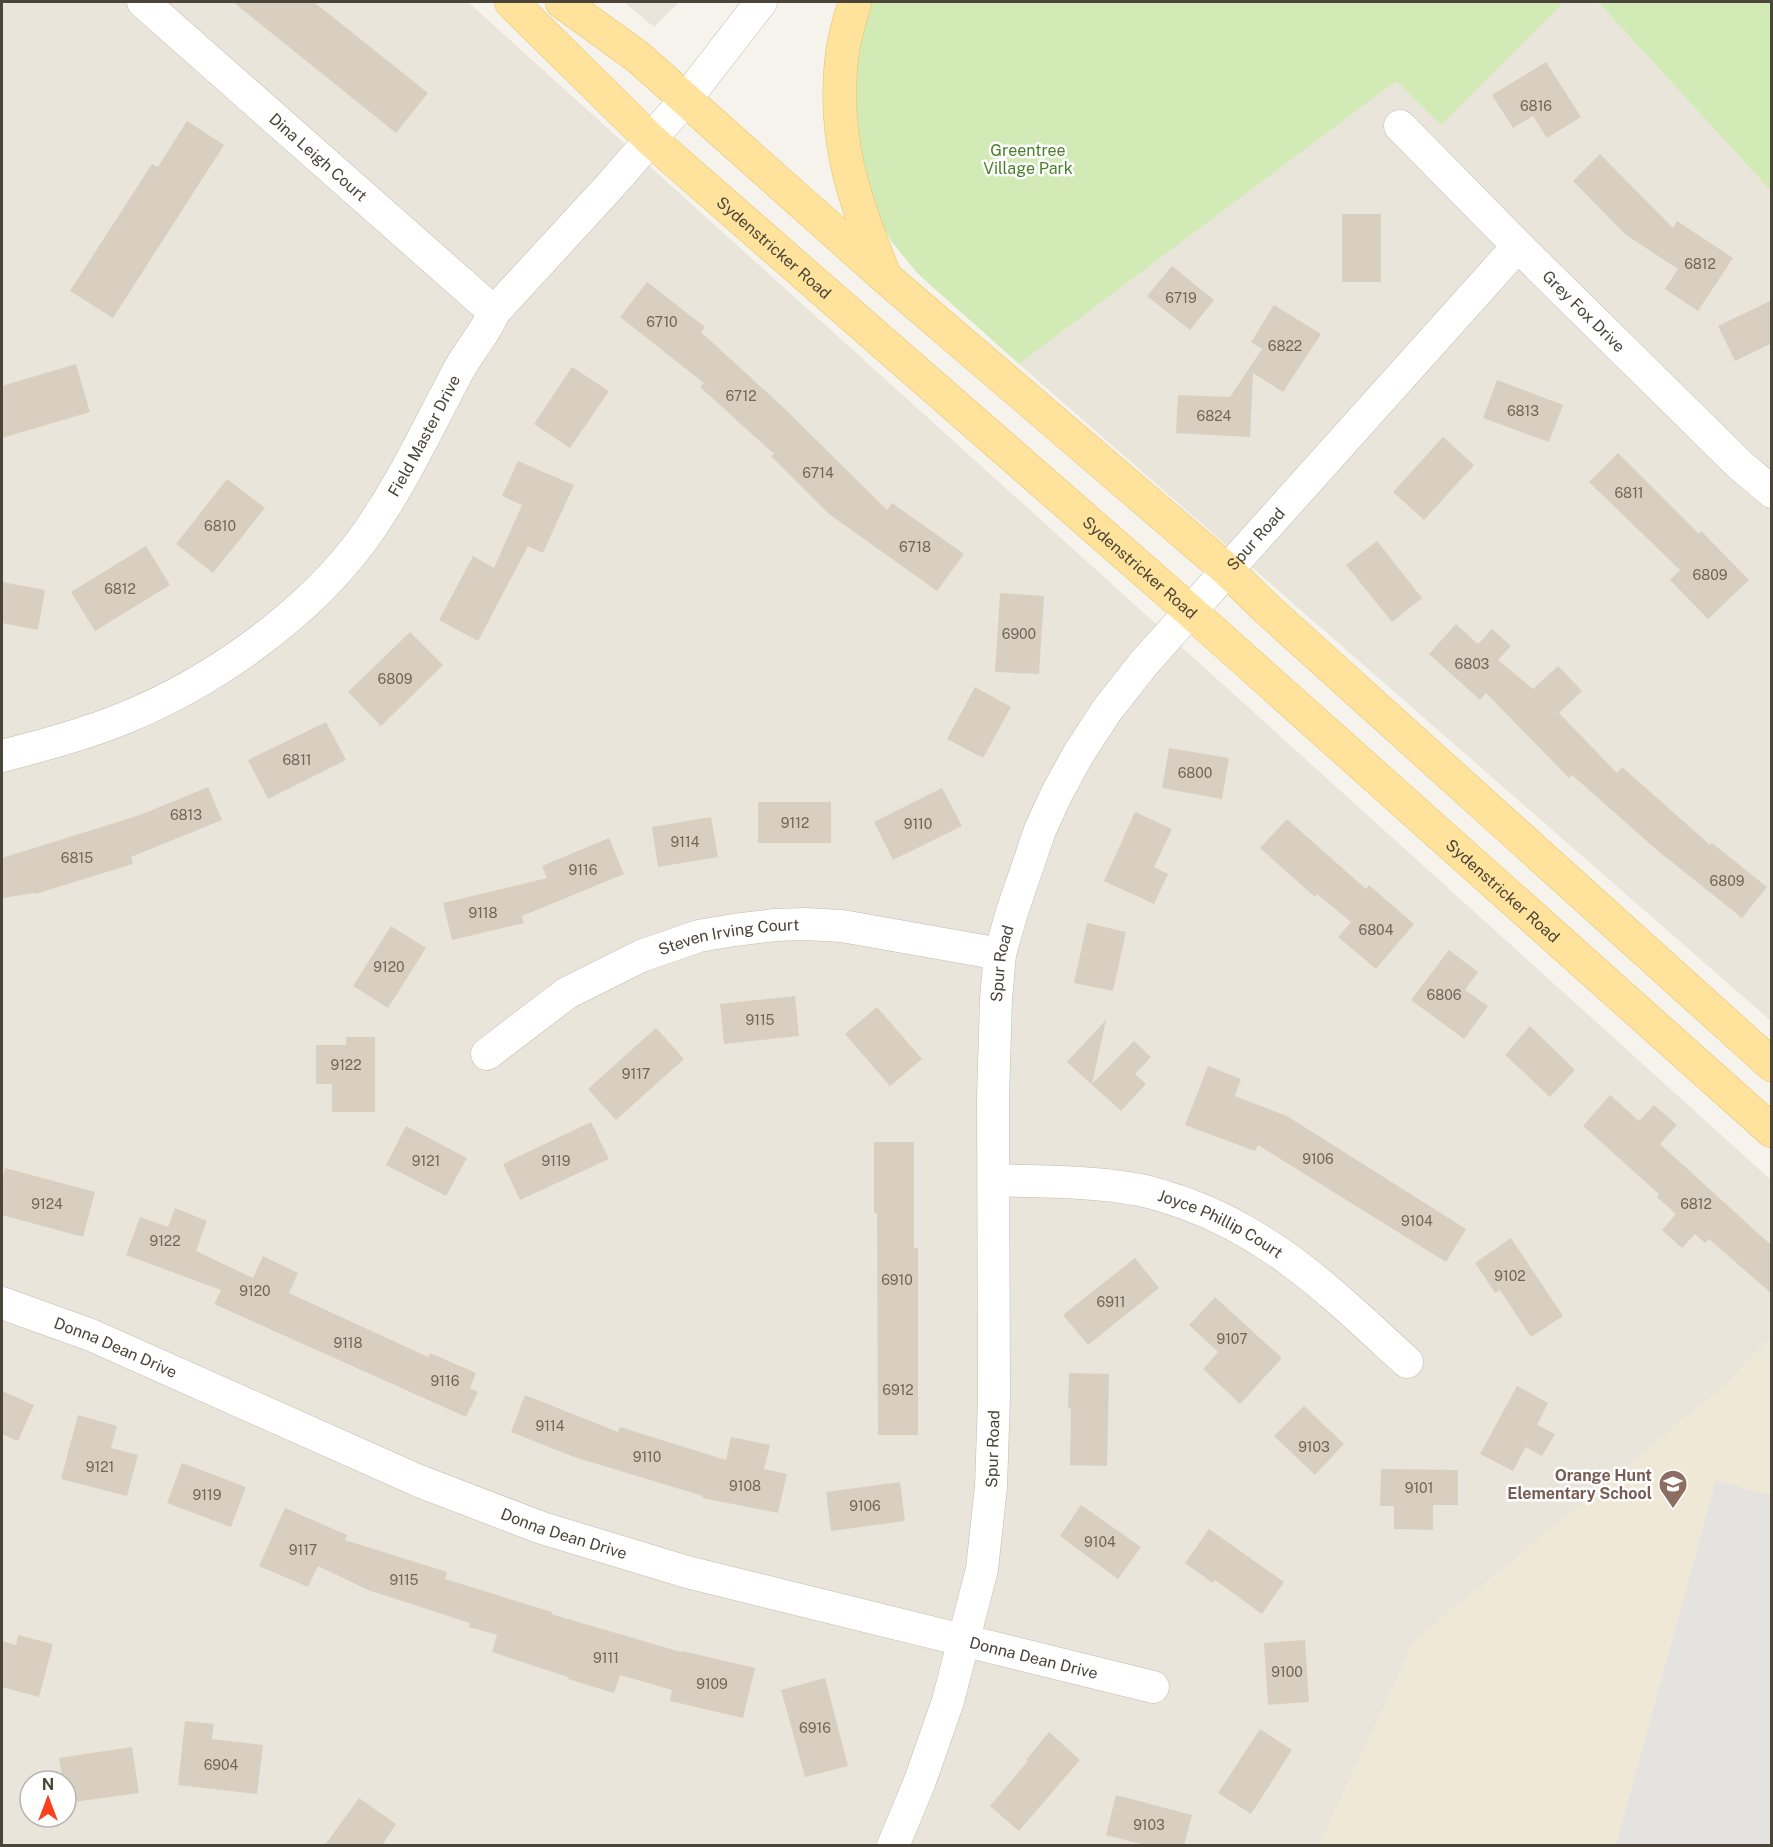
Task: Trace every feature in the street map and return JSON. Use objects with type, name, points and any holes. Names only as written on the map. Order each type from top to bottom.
[{"type":"main road","name":"Sydenstricker Road","points":[[511,2],[650,139],[1191,611],[1772,1131]]},
{"type":"main road","points":[[562,2],[638,57],[885,277],[1227,570],[1268,610],[1772,1065]]},
{"type":"main road","points":[[855,2],[842,54],[839,108],[845,161],[862,219],[885,277]]},
{"type":"street","name":"Dina Leigh Court","points":[[143,2],[494,312]]},
{"type":"street","name":"Field Master Drive","points":[[2,756],[83,734],[169,698],[244,653],[308,600],[363,539],[404,476],[462,365],[488,327],[494,312],[686,99],[761,2]]},
{"type":"street","name":"Grey Fox Drive","points":[[1400,126],[1740,465],[1772,492]]},
{"type":"street","name":"Spur Road","points":[[893,1845],[920,1781],[948,1701],[982,1569],[991,1487],[994,1386],[993,1098],[996,999],[1000,954],[1040,830],[1079,753],[1107,710],[1132,679],[1518,246]]},
{"type":"street","name":"Steven Irving Court","points":[[487,1054],[567,993],[641,956],[710,934],[775,925],[842,926],[1000,954]]},
{"type":"street","name":"Joyce Phillip Court","points":[[994,1180],[1091,1183],[1141,1190],[1208,1212],[1253,1235],[1296,1263],[1407,1362]]},
{"type":"street","name":"Donna Dean Drive","points":[[2,1303],[90,1335],[418,1481],[542,1528],[687,1572],[1153,1687]]},
{"type":"shaded area","points":[[2,2],[468,2],[1771,1180],[1771,1337],[1733,1379],[1415,1641],[1320,1845],[2,1846]]},
{"type":"shaded area","points":[[624,2],[679,2],[654,27]]},
{"type":"shaded area","points":[[1564,2],[1598,2],[1771,191],[1771,1021],[1019,364],[1397,80],[1441,125]]},
{"type":"shaded area","name":"Orange Hunt Elementary School","points":[[1771,1337],[1771,1845],[1320,1846],[1415,1641],[1733,1379]]},
{"type":"shaded area","points":[[1716,1481],[1771,1495],[1771,1845],[1616,1845]]},
{"type":"green space","name":"Greentree Village Park","points":[[867,2],[1564,2],[1441,125],[1396,81],[1019,364],[917,273],[892,242],[872,208],[858,171],[854,40]]},
{"type":"green space","points":[[1598,2],[1771,2],[1771,191]]},
{"type":"building","points":[[233,2],[314,2],[428,93],[396,133]]},
{"type":"building","points":[[1546,62],[1581,117],[1547,138],[1533,116],[1513,128],[1492,95]]},
{"type":"building","points":[[187,121],[224,145],[113,318],[70,291],[152,164],[158,167]]},
{"type":"building","points":[[1600,154],[1673,228],[1677,221],[1733,258],[1698,311],[1665,289],[1678,269],[1626,235],[1573,181]]},
{"type":"building","points":[[1342,214],[1381,214],[1381,282],[1342,282]]},
{"type":"building","points":[[1172,266],[1214,300],[1190,330],[1147,296]]},
{"type":"building","points":[[647,282],[705,327],[701,332],[785,409],[887,510],[892,503],[964,554],[937,591],[829,514],[771,456],[774,454],[700,387],[704,383],[620,317]]},
{"type":"building","points":[[1772,300],[1772,343],[1735,361],[1718,326]]},
{"type":"building","points":[[1274,305],[1321,334],[1283,392],[1253,373],[1250,437],[1176,433],[1178,395],[1230,397],[1262,349],[1251,342]]},
{"type":"building","points":[[76,364],[90,412],[2,438],[2,386]]},
{"type":"building","points":[[572,367],[609,391],[570,448],[534,424]]},
{"type":"building","points":[[1497,380],[1563,405],[1549,442],[1483,418]]},
{"type":"building","points":[[1443,437],[1474,465],[1424,520],[1393,492]]},
{"type":"building","points":[[1618,453],[1749,580],[1708,619],[1670,580],[1680,570],[1589,482]]},
{"type":"building","points":[[518,461],[574,485],[543,553],[528,546],[478,641],[439,620],[473,556],[494,568],[522,505],[502,496]]},
{"type":"building","points":[[227,479],[265,508],[213,573],[176,544]]},
{"type":"building","points":[[1377,541],[1422,598],[1392,622],[1346,565]]},
{"type":"building","points":[[146,546],[170,585],[95,631],[71,592]]},
{"type":"building","points":[[2,582],[45,590],[38,630],[2,623]]},
{"type":"building","points":[[1000,593],[1044,596],[1039,674],[995,672]]},
{"type":"building","points":[[1456,624],[1478,644],[1492,629],[1511,646],[1498,660],[1533,689],[1558,666],[1582,691],[1559,713],[1617,773],[1622,767],[1710,845],[1712,843],[1767,887],[1742,918],[1658,851],[1572,775],[1569,778],[1486,693],[1480,700],[1429,654]]},
{"type":"building","points":[[410,632],[443,665],[381,726],[348,692]]},
{"type":"building","points":[[975,687],[1011,707],[983,758],[947,739]]},
{"type":"building","points":[[326,722],[346,760],[268,799],[248,760]]},
{"type":"building","points":[[1169,748],[1229,758],[1222,799],[1162,788]]},
{"type":"building","points":[[208,787],[222,820],[131,857],[133,864],[35,894],[2,898],[2,858],[140,815]]},
{"type":"building","points":[[942,788],[962,826],[893,860],[874,822]]},
{"type":"building","points":[[758,802],[831,802],[831,843],[758,843]]},
{"type":"building","points":[[1135,812],[1172,829],[1154,867],[1168,874],[1154,904],[1104,881]]},
{"type":"building","points":[[711,817],[718,857],[658,867],[652,827]]},
{"type":"building","points":[[1287,819],[1366,889],[1369,885],[1414,924],[1376,969],[1338,937],[1351,922],[1317,894],[1315,897],[1260,848]]},
{"type":"building","points":[[609,838],[624,874],[522,916],[524,923],[452,940],[443,903],[547,878],[542,866]]},
{"type":"building","points":[[1087,923],[1126,932],[1113,991],[1074,983]]},
{"type":"building","points":[[391,926],[426,948],[388,1008],[353,986]]},
{"type":"building","points":[[1449,950],[1478,972],[1465,990],[1488,1006],[1464,1039],[1411,1000]]},
{"type":"building","points":[[795,996],[799,1036],[724,1044],[720,1004]]},
{"type":"building","points":[[877,1007],[922,1059],[890,1086],[845,1034]]},
{"type":"building","points":[[1106,1020],[1092,1084],[1134,1041],[1151,1057],[1135,1074],[1146,1084],[1121,1111],[1067,1062]]},
{"type":"building","points":[[1530,1026],[1575,1070],[1550,1097],[1505,1055]]},
{"type":"building","points":[[656,1028],[684,1059],[616,1120],[588,1089]]},
{"type":"building","points":[[346,1037],[375,1037],[375,1112],[332,1112],[332,1084],[316,1084],[316,1045],[346,1045]]},
{"type":"building","points":[[1208,1066],[1241,1079],[1235,1096],[1287,1116],[1466,1229],[1446,1262],[1258,1145],[1255,1151],[1185,1125]]},
{"type":"building","points":[[1610,1095],[1639,1121],[1654,1105],[1677,1125],[1660,1144],[1772,1246],[1772,1294],[1709,1239],[1705,1243],[1695,1234],[1682,1248],[1662,1230],[1676,1214],[1657,1197],[1659,1194],[1583,1126]]},
{"type":"building","points":[[591,1122],[609,1159],[520,1200],[503,1164]]},
{"type":"building","points":[[406,1126],[467,1158],[446,1196],[386,1165]]},
{"type":"building","points":[[874,1142],[914,1142],[914,1248],[918,1248],[918,1435],[878,1435],[877,1213],[874,1213]]},
{"type":"building","points":[[5,1168],[95,1192],[83,1237],[2,1215],[2,1182]]},
{"type":"building","points":[[175,1208],[207,1221],[196,1251],[253,1278],[263,1256],[298,1273],[289,1293],[428,1357],[430,1353],[476,1373],[470,1388],[478,1392],[466,1417],[214,1304],[221,1290],[126,1255],[140,1217],[168,1227]]},
{"type":"building","points":[[1511,1238],[1563,1316],[1531,1337],[1500,1290],[1495,1293],[1475,1263]]},
{"type":"building","points":[[1135,1258],[1159,1288],[1088,1345],[1063,1315]]},
{"type":"building","points":[[1215,1297],[1282,1358],[1240,1404],[1203,1369],[1218,1352],[1189,1325]]},
{"type":"building","points":[[1069,1373],[1109,1374],[1107,1466],[1070,1465]]},
{"type":"building","points":[[1517,1386],[1548,1403],[1537,1425],[1555,1434],[1542,1456],[1526,1447],[1513,1471],[1480,1454]]},
{"type":"building","points":[[2,1391],[34,1405],[18,1441],[2,1434]]},
{"type":"building","points":[[525,1395],[618,1432],[620,1427],[726,1460],[731,1437],[770,1445],[764,1469],[787,1474],[778,1513],[702,1498],[703,1496],[574,1457],[511,1432]]},
{"type":"building","points":[[1304,1406],[1344,1444],[1315,1475],[1274,1436]]},
{"type":"building","points":[[78,1415],[117,1426],[111,1448],[138,1455],[127,1496],[61,1479]]},
{"type":"building","points":[[182,1463],[246,1487],[231,1527],[167,1503]]},
{"type":"building","points":[[1381,1469],[1458,1470],[1458,1505],[1433,1505],[1433,1530],[1394,1529],[1394,1506],[1380,1506]]},
{"type":"building","points":[[900,1482],[905,1521],[831,1531],[826,1492]]},
{"type":"building","points":[[1081,1505],[1141,1547],[1118,1579],[1060,1536]]},
{"type":"building","points":[[285,1508],[347,1535],[345,1540],[447,1572],[445,1579],[552,1612],[551,1614],[681,1652],[755,1668],[743,1718],[670,1701],[672,1690],[620,1675],[614,1693],[492,1652],[497,1635],[469,1627],[470,1623],[368,1590],[318,1566],[308,1587],[259,1566]]},
{"type":"building","points":[[1209,1529],[1284,1582],[1262,1614],[1215,1580],[1213,1583],[1185,1563]]},
{"type":"building","points":[[18,1635],[53,1644],[39,1697],[2,1687],[2,1641],[16,1645]]},
{"type":"building","points":[[1305,1640],[1309,1702],[1268,1705],[1264,1643]]},
{"type":"building","points":[[825,1678],[848,1766],[805,1777],[781,1690]]},
{"type":"building","points":[[185,1721],[214,1724],[212,1739],[263,1745],[257,1794],[178,1785]]},
{"type":"building","points":[[1260,1729],[1292,1750],[1251,1814],[1218,1793]]},
{"type":"building","points":[[1049,1732],[1080,1760],[1019,1831],[990,1806]]},
{"type":"building","points":[[132,1747],[139,1793],[78,1801],[78,1769],[61,1769],[59,1758]]},
{"type":"building","points":[[1116,1795],[1192,1815],[1184,1845],[1145,1845],[1106,1835]]},
{"type":"building","points":[[359,1798],[396,1824],[382,1845],[325,1845]]},
{"type":"place","name":"Orange Hunt Elementary School","points":[[1673,1510]]}]
